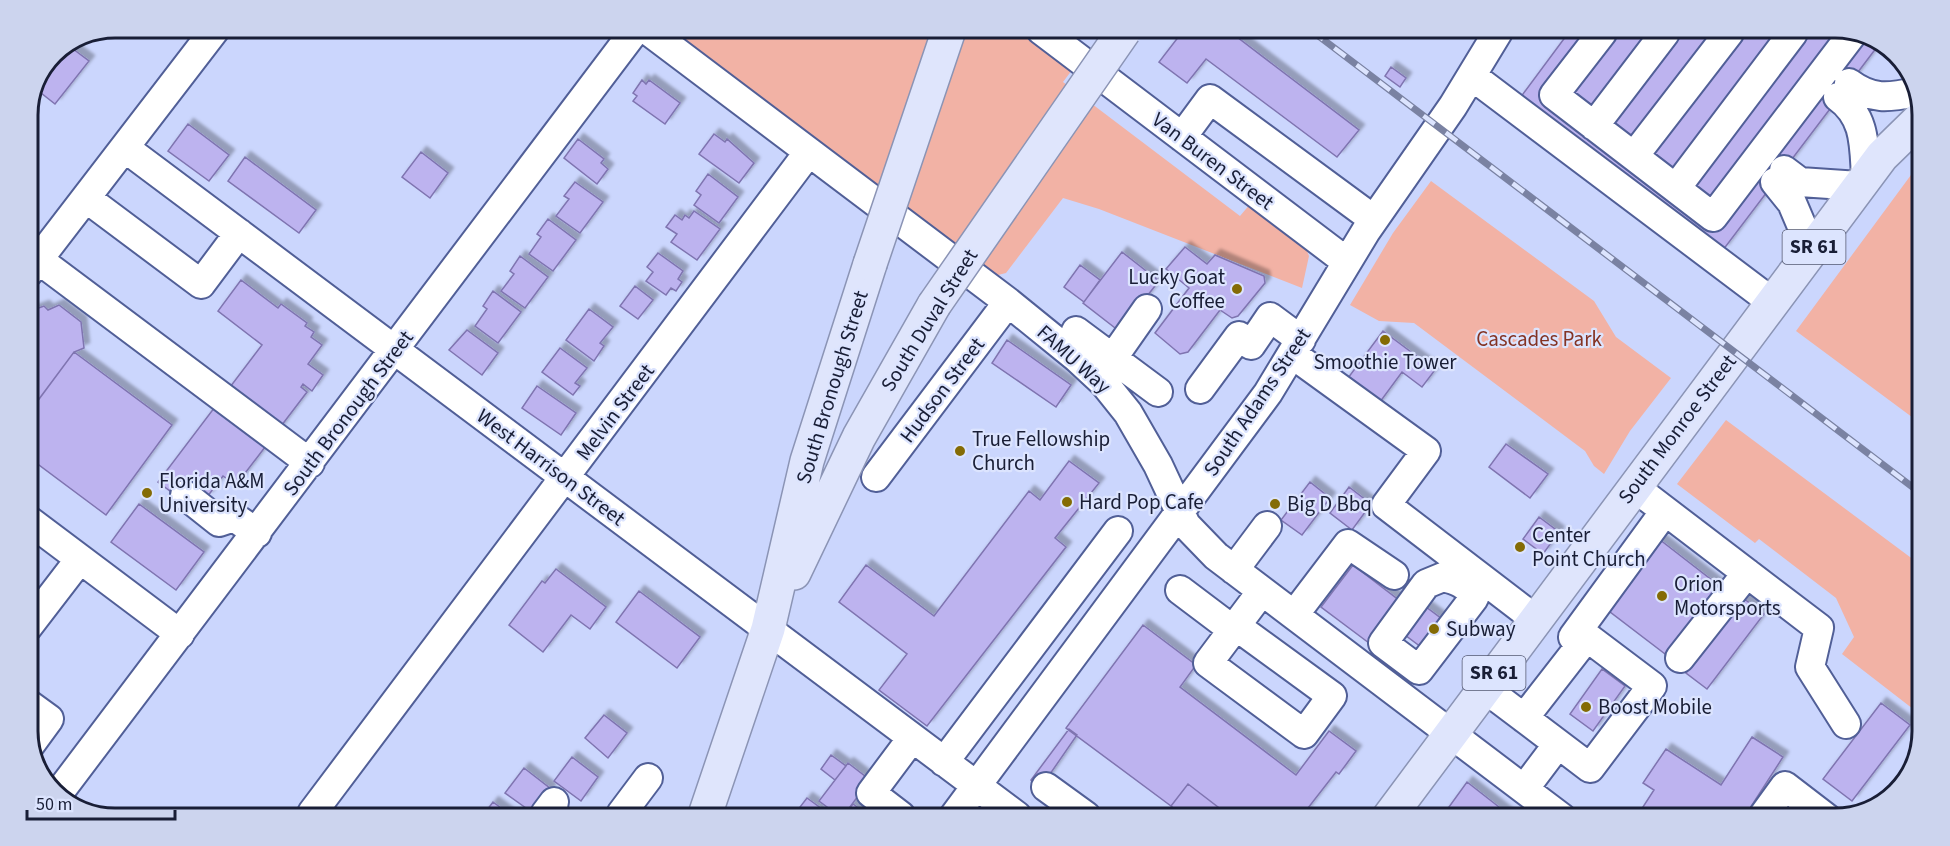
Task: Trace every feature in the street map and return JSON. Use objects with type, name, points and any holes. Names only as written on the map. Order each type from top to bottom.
[{"type":"main road","name":"South Bronough Street","points":[[707,808],[768,629],[807,461],[946,38]]},
{"type":"main road","name":"South Duval Street","points":[[768,629],[859,437],[934,305],[1119,38]]},
{"type":"main road","name":"South Monroe Street","points":[[1396,808],[1483,687],[1869,173],[1912,109]]},
{"type":"street","points":[[38,260],[209,38]]},
{"type":"street","name":"South Bronough Street","points":[[63,788],[629,38]]},
{"type":"street","name":"FAMU Way","points":[[658,38],[1008,302],[1081,344],[1104,383],[1128,413],[1154,458],[1180,513],[1196,538],[1234,570],[1550,808]]},
{"type":"street","name":"Van Buren Street","points":[[1051,38],[1347,262]]},
{"type":"street","name":"South Adams Street","points":[[960,808],[1232,444],[1296,347],[1373,219],[1472,76],[1494,38]]},
{"type":"street","points":[[1598,38],[1554,95],[1713,217],[1849,39]]},
{"type":"street","points":[[1594,126],[1661,38]]},
{"type":"street","points":[[1634,156],[1725,38]]},
{"type":"street","points":[[1676,188],[1789,38]]},
{"type":"street","points":[[1472,76],[1772,302]]},
{"type":"street","points":[[1812,250],[1779,176],[1800,182],[1869,173],[1860,120],[1851,107],[1844,90],[1886,99],[1911,100]]},
{"type":"street","points":[[1182,137],[1210,99],[1373,219]]},
{"type":"street","name":"West Harrison Street","points":[[125,147],[1006,808]]},
{"type":"street","name":"Melvin Street","points":[[316,808],[808,153]]},
{"type":"street","points":[[86,198],[201,284],[239,233]]},
{"type":"street","points":[[38,271],[310,463]]},
{"type":"street","name":"Hudson Street","points":[[876,477],[1008,302]]},
{"type":"street","points":[[1112,359],[1147,309]]},
{"type":"street","points":[[1200,389],[1239,336],[1251,345],[1270,317],[1296,347],[1426,452],[1386,505],[1537,616],[1578,640],[1587,637],[1652,686],[1590,768],[1483,687]]},
{"type":"street","points":[[1081,344],[1112,359],[1158,392]]},
{"type":"street","points":[[1634,487],[1820,628],[1810,667],[1845,724]]},
{"type":"street","points":[[185,495],[219,522],[234,517],[257,533]]},
{"type":"street","points":[[1524,718],[1665,511]]},
{"type":"street","points":[[1234,570],[1267,526]]},
{"type":"street","points":[[38,527],[180,634]]},
{"type":"street","points":[[944,762],[1112,539],[1136,572]]},
{"type":"street","points":[[1294,615],[1348,544],[1394,575]]},
{"type":"street","points":[[38,608],[80,559]]},
{"type":"street","points":[[1680,658],[1747,573]]},
{"type":"street","points":[[1380,680],[1391,649],[1426,584],[1443,577],[1456,580],[1467,587],[1474,598],[1419,670],[1391,649]]},
{"type":"street","points":[[1180,590],[1235,628],[1262,591]]},
{"type":"street","points":[[38,711],[49,719],[38,734]]},
{"type":"street","points":[[891,808],[871,793],[912,738]]},
{"type":"street","points":[[1524,789],[1558,744]]},
{"type":"street","points":[[626,808],[648,778]]},
{"type":"street","points":[[1769,808],[1785,786],[1814,808]]},
{"type":"street","points":[[1046,787],[1075,808]]},
{"type":"green space","points":[[686,38],[1073,38],[1088,49],[1063,82],[1240,216],[1251,203],[1305,246],[1309,256],[1302,288],[1099,209],[1063,198],[1006,273],[998,275],[685,41]]},
{"type":"green space","points":[[1912,174],[1912,417],[1796,331]]},
{"type":"green space","name":"Cascades Park","points":[[1431,181],[1594,301],[1616,337],[1671,378],[1630,431],[1604,474],[1594,466],[1585,451],[1414,323],[1379,321],[1350,305],[1393,233]]},
{"type":"green space","points":[[1726,420],[1912,559],[1912,708],[1842,654],[1854,637],[1836,598],[1759,539],[1755,543],[1677,484]]},
{"type":"building","points":[[1178,38],[1238,38],[1359,130],[1337,157],[1206,59],[1187,83],[1159,62]]},
{"type":"building","points":[[1565,38],[1835,38],[1865,43],[1875,49],[1723,250],[1520,98]]},
{"type":"building","points":[[74,50],[89,61],[55,104],[41,93],[45,80],[53,68]]},
{"type":"building","points":[[1391,67],[1406,78],[1400,87],[1385,76]]},
{"type":"building","points":[[642,80],[646,84],[649,80],[680,103],[665,124],[633,101],[637,96],[633,93]]},
{"type":"building","points":[[188,124],[229,155],[209,181],[168,151]]},
{"type":"building","points":[[714,134],[725,142],[727,139],[754,163],[739,183],[699,154]]},
{"type":"building","points":[[578,139],[604,159],[601,163],[608,169],[597,184],[564,158]]},
{"type":"building","points":[[421,152],[448,173],[430,198],[402,177]]},
{"type":"building","points":[[245,157],[316,210],[299,233],[228,181]]},
{"type":"building","points":[[708,174],[738,197],[719,223],[694,205],[701,195],[696,191]]},
{"type":"building","points":[[575,182],[603,202],[580,233],[556,216],[569,199],[564,196]]},
{"type":"building","points":[[694,211],[720,229],[697,260],[671,242],[677,234],[666,227],[675,215],[682,220],[685,215],[689,218]]},
{"type":"building","points":[[548,219],[576,240],[553,271],[529,254],[541,237],[537,234]]},
{"type":"building","points":[[1185,247],[1207,264],[1215,255],[1264,276],[1265,283],[1238,316],[1232,318],[1220,310],[1188,352],[1180,354],[1155,333],[1189,288],[1166,269]]},
{"type":"building","points":[[1122,252],[1159,281],[1119,331],[1083,303]]},
{"type":"building","points":[[658,253],[683,271],[678,279],[682,282],[676,291],[671,288],[666,295],[646,281],[653,272],[647,267]]},
{"type":"building","points":[[520,256],[548,277],[525,308],[501,291],[514,274],[510,271]]},
{"type":"building","points":[[1080,265],[1100,280],[1084,302],[1064,287]]},
{"type":"building","points":[[241,280],[278,308],[281,304],[307,323],[305,326],[314,332],[311,337],[322,345],[308,364],[323,375],[312,391],[303,384],[301,387],[307,392],[236,485],[223,476],[207,497],[195,484],[182,500],[158,482],[262,345],[218,311]]},
{"type":"building","points":[[635,286],[653,300],[638,319],[620,306]]},
{"type":"building","points":[[493,291],[521,312],[498,343],[475,326],[487,309],[483,306]]},
{"type":"building","points":[[59,305],[81,322],[84,348],[74,352],[38,401],[38,308],[44,306],[48,310]]},
{"type":"building","points":[[589,309],[613,327],[600,343],[604,346],[594,361],[566,340]]},
{"type":"building","points":[[467,330],[498,353],[482,375],[449,350]]},
{"type":"building","points":[[1383,331],[1435,370],[1422,387],[1402,372],[1377,406],[1345,382]]},
{"type":"building","points":[[1007,340],[1071,385],[1056,407],[992,363]]},
{"type":"building","points":[[560,348],[587,368],[575,383],[580,386],[573,395],[542,372]]},
{"type":"building","points":[[74,352],[172,425],[106,515],[38,464],[38,400]]},
{"type":"building","points":[[537,386],[576,413],[561,435],[522,408]]},
{"type":"building","points":[[1506,444],[1548,474],[1530,498],[1489,467]]},
{"type":"building","points":[[1069,461],[1099,483],[1055,538],[1066,547],[927,726],[879,690],[907,654],[839,602],[866,565],[934,616],[1029,491],[1040,500]]},
{"type":"building","points":[[1310,482],[1330,498],[1302,535],[1281,520]]},
{"type":"building","points":[[1349,487],[1371,504],[1352,530],[1330,513]]},
{"type":"building","points":[[139,504],[204,552],[176,590],[111,542]]},
{"type":"building","points":[[1539,517],[1559,532],[1543,554],[1523,539]]},
{"type":"building","name":"Orion Motorsports","points":[[1655,536],[1722,588],[1669,657],[1601,605]]},
{"type":"building","points":[[1353,565],[1400,601],[1369,643],[1321,607]]},
{"type":"building","points":[[556,569],[606,607],[590,629],[571,615],[543,652],[509,625],[542,581],[545,583]]},
{"type":"building","points":[[639,591],[700,637],[677,668],[616,622]]},
{"type":"building","points":[[1743,598],[1764,614],[1707,689],[1686,673]]},
{"type":"building","points":[[1418,601],[1442,619],[1421,647],[1397,629]]},
{"type":"building","points":[[1143,625],[1196,665],[1180,687],[1296,775],[1329,731],[1356,751],[1339,774],[1336,772],[1308,808],[1219,808],[1188,784],[1171,806],[1066,728]]},
{"type":"building","points":[[1602,669],[1625,686],[1593,731],[1570,714]]},
{"type":"building","points":[[1881,703],[1910,725],[1852,801],[1823,779]]},
{"type":"building","points":[[604,715],[627,733],[608,758],[585,738]]},
{"type":"building","points":[[1069,729],[1077,735],[1041,787],[1031,780]]},
{"type":"building","points":[[1752,737],[1783,757],[1750,808],[1642,808],[1654,790],[1643,783],[1666,749],[1721,785]]},
{"type":"building","points":[[831,755],[846,766],[835,780],[821,769]]},
{"type":"building","points":[[572,757],[598,777],[581,801],[554,781]]},
{"type":"building","points":[[848,763],[870,780],[849,808],[828,808],[819,801]]},
{"type":"building","points":[[524,768],[551,789],[537,808],[526,808],[505,793]]},
{"type":"building","points":[[1467,782],[1500,808],[1448,808]]},
{"type":"building","points":[[1188,784],[1219,808],[1174,808],[1171,806]]},
{"type":"building","points":[[807,798],[821,808],[802,808]]},
{"type":"building","points":[[493,802],[501,808],[488,808]]},
{"type":"railway","points":[[1321,38],[1912,487]]},
{"type":"place","name":"Lucky Goat Coffee","points":[[1237,289]]},
{"type":"place","name":"Smoothie Tower","points":[[1385,340]]},
{"type":"place","name":"True Fellowship Church","points":[[960,451]]},
{"type":"place","name":"Florida A&M University","points":[[147,493]]},
{"type":"place","name":"Hard Pop Cafe","points":[[1067,502]]},
{"type":"place","name":"Big D Bbq","points":[[1275,504]]},
{"type":"place","name":"Center Point Church","points":[[1520,547]]},
{"type":"place","name":"Orion Motorsports","points":[[1662,596]]},
{"type":"place","name":"Subway","points":[[1434,629]]},
{"type":"place","name":"Boost Mobile","points":[[1586,707]]}]
